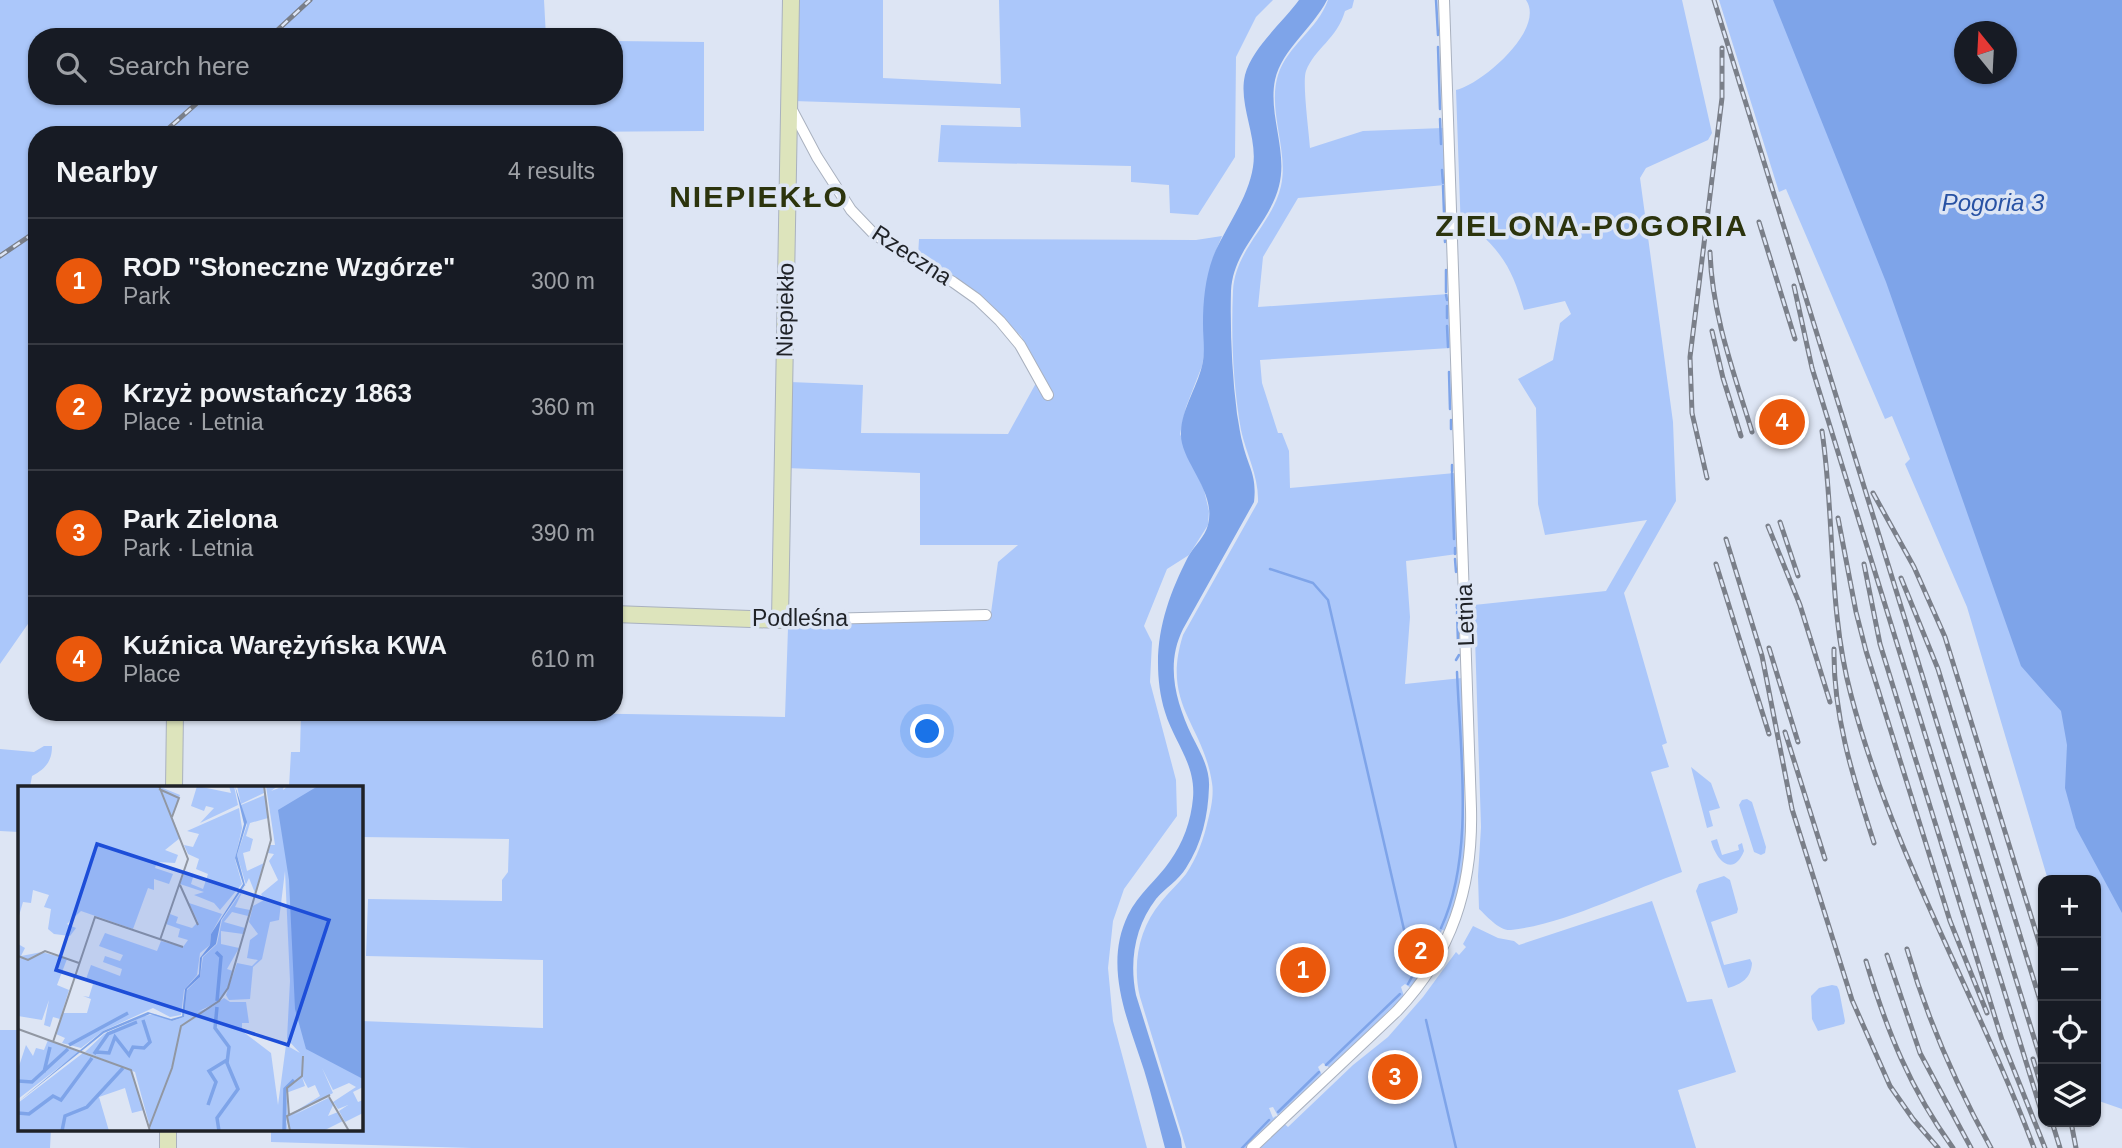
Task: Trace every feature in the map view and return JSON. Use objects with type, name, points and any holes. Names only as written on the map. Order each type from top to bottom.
[{"type":"street","name":"Niepiekło","points":[[780,620],[792,0]]},
{"type":"street","name":"Letnia","points":[[1252,1148],[1419,987],[1440,953],[1454,923],[1468,872],[1471,820],[1444,0]]},
{"type":"street","name":"Rzeczna","points":[[789,103],[817,157],[851,210],[873,233],[977,299],[1020,345],[1048,395]]},
{"type":"street","name":"Podleśna","points":[[623,614],[780,620],[986,615]]},
{"type":"street","points":[[174,786],[175,721]]},
{"type":"street","points":[[168,1130],[168,1148]]},
{"type":"shaded area","points":[[0,0],[544,0],[546,28],[28,28],[28,105],[623,105],[623,41],[704,42],[704,131],[623,132],[623,126],[28,126],[28,624],[0,664]]},
{"type":"shaded area","points":[[797,0],[883,0],[883,78],[1001,84],[999,0],[1273,0],[1256,17],[1236,57],[1235,157],[1198,215],[1170,213],[1169,185],[1131,182],[1131,166],[938,162],[941,125],[1021,127],[1020,108],[793,101]]},
{"type":"shaded area","points":[[1328,0],[1354,0],[1352,8],[1345,11],[1337,29],[1306,71],[1305,96],[1310,148],[1363,131],[1443,128],[1445,185],[1298,198],[1263,257],[1258,307],[1449,294],[1450,348],[1260,360],[1262,383],[1278,433],[1282,433],[1289,451],[1290,488],[1455,473],[1457,554],[1406,561],[1410,617],[1405,684],[1462,678],[1465,855],[1459,892],[1445,931],[1442,930],[1430,955],[1420,951],[1429,957],[1420,970],[1423,972],[1411,988],[1405,984],[1401,987],[1404,996],[1330,1068],[1323,1063],[1318,1067],[1322,1075],[1278,1116],[1273,1107],[1269,1108],[1273,1118],[1276,1116],[1288,1127],[1353,1065],[1388,1037],[1423,997],[1456,952],[1459,955],[1466,947],[1463,944],[1473,926],[1519,945],[1652,901],[1687,1002],[1712,999],[1736,1072],[1678,1090],[1696,1148],[1186,1148],[1140,997],[1137,959],[1147,923],[1153,912],[1194,861],[1210,811],[1212,783],[1201,744],[1180,697],[1178,659],[1183,635],[1258,502],[1236,396],[1233,343],[1235,276],[1240,262],[1270,213],[1281,186],[1282,159],[1275,102],[1278,75],[1288,55],[1317,20]]},
{"type":"shaded area","points":[[1526,0],[1682,0],[1712,133],[1708,140],[1646,168],[1640,178],[1673,422],[1676,501],[1624,593],[1667,743],[1662,745],[1669,767],[1651,772],[1682,872],[1575,914],[1532,927],[1507,930],[1498,926],[1479,909],[1481,827],[1474,605],[1606,591],[1647,520],[1545,535],[1538,504],[1536,408],[1518,379],[1553,360],[1560,323],[1571,314],[1565,301],[1524,310],[1502,257],[1477,231],[1461,232],[1456,90],[1467,86],[1495,67],[1519,40],[1530,12]]},
{"type":"shaded area","name":"Pogoria 3","points":[[1719,0],[2122,0],[2122,1109],[2101,1102],[2101,875],[2047,875],[1967,607],[1905,464],[1910,459],[1892,416],[1885,419],[1786,189],[1779,192]]},
{"type":"shaded area","points":[[1222,236],[1213,258],[1204,306],[1205,349],[1202,366],[1186,407],[1180,434],[1204,490],[1209,511],[1208,525],[1189,555],[1167,569],[1144,626],[1152,642],[1150,682],[1176,780],[1177,816],[1124,889],[1113,921],[1108,968],[1113,1021],[1147,1148],[472,1148],[271,1142],[271,1130],[362,1130],[362,1021],[543,1028],[543,960],[366,956],[368,899],[502,901],[502,880],[508,872],[509,839],[362,837],[362,786],[289,786],[291,752],[300,752],[301,721],[623,721],[623,714],[785,717],[788,628],[813,622],[990,620],[998,562],[1018,545],[920,545],[920,473],[786,468],[790,382],[863,385],[861,433],[1008,434],[1041,374],[1021,336],[988,304],[918,256],[919,239],[1196,240]]},
{"type":"shaded area","points":[[44,746],[52,746],[49,761],[32,776],[30,786],[18,786],[18,832],[0,831],[0,749],[34,752]]},
{"type":"shaded area","points":[[1691,767],[1711,783],[1720,808],[1709,811],[1713,826],[1707,828]]},
{"type":"shaded area","points":[[1742,800],[1752,802],[1766,847],[1765,853],[1761,855],[1754,852],[1739,805]]},
{"type":"shaded area","points":[[1717,839],[1722,855],[1739,850],[1738,845],[1742,843],[1744,851],[1735,864],[1730,865],[1721,860],[1711,841]]},
{"type":"shaded area","points":[[1724,876],[1730,880],[1738,909],[1737,913],[1711,922],[1724,965],[1750,959],[1752,963],[1745,980],[1728,988],[1696,891],[1699,884]]},
{"type":"shaded area","points":[[1832,985],[1839,990],[1845,1021],[1844,1024],[1818,1031],[1812,1019],[1811,996],[1819,988]]},
{"type":"shaded area","points":[[0,1030],[18,1030],[18,1130],[51,1130],[50,1148],[0,1148]]},
{"type":"water","points":[[1299,0],[1327,0],[1284,58],[1275,80],[1274,106],[1281,160],[1279,186],[1268,213],[1238,262],[1231,291],[1235,399],[1241,437],[1253,478],[1254,502],[1183,629],[1175,656],[1177,697],[1208,773],[1206,819],[1186,868],[1149,909],[1135,944],[1133,969],[1136,995],[1181,1139],[1182,1148],[1165,1148],[1125,1013],[1118,974],[1118,954],[1128,915],[1175,854],[1190,815],[1193,798],[1191,774],[1165,712],[1158,669],[1160,635],[1176,582],[1208,525],[1207,500],[1182,443],[1182,423],[1203,361],[1204,299],[1210,265],[1236,213],[1253,167],[1253,144],[1244,98],[1245,75],[1261,45]]},
{"type":"water","name":"Pogoria 3","points":[[1773,0],[2122,0],[2122,913],[2076,828],[2065,788],[2067,745],[2061,711],[2021,666],[1886,282]]},
{"type":"waterway","points":[[1436,0],[1438,35]]},
{"type":"waterway","points":[[1438,47],[1440,109]]},
{"type":"waterway","points":[[1440,119],[1441,144]]},
{"type":"waterway","points":[[1442,170],[1443,183]]},
{"type":"waterway","points":[[1443,186],[1444,213]]},
{"type":"waterway","points":[[1444,225],[1445,242]]},
{"type":"waterway","points":[[1446,270],[1446,292]]},
{"type":"waterway","points":[[1446,295],[1447,300]]},
{"type":"waterway","points":[[1447,306],[1447,318]]},
{"type":"waterway","points":[[1447,326],[1448,347]]},
{"type":"waterway","points":[[1449,372],[1450,409]]},
{"type":"waterway","points":[[1451,420],[1451,429]]},
{"type":"waterway","points":[[1452,465],[1452,471]]},
{"type":"waterway","points":[[1452,473],[1454,539]]},
{"type":"waterway","points":[[1455,548],[1455,554]]},
{"type":"waterway","points":[[1455,559],[1456,572]]},
{"type":"waterway","points":[[1270,569],[1313,583],[1328,600],[1414,973],[1408,984]]},
{"type":"waterway","points":[[1456,599],[1457,608]]},
{"type":"waterway","points":[[1457,612],[1458,643]]},
{"type":"waterway","points":[[1456,660],[1459,655]]},
{"type":"waterway","points":[[1441,928],[1452,899],[1462,836],[1457,672]]},
{"type":"waterway","points":[[1326,1065],[1400,994]]},
{"type":"waterway","points":[[1426,1020],[1456,1148]]},
{"type":"waterway","points":[[1278,1112],[1319,1072]]},
{"type":"waterway","points":[[1242,1148],[1269,1120]]},
{"type":"railway","points":[[280,28],[310,0]]},
{"type":"railway","points":[[1714,0],[2042,1064]]},
{"type":"railway","points":[[1707,478],[1692,413],[1690,357],[1722,98],[1722,48]]},
{"type":"railway","points":[[171,126],[195,105]]},
{"type":"railway","points":[[1759,222],[1795,339]]},
{"type":"railway","points":[[0,256],[28,237]]},
{"type":"railway","points":[[1710,252],[1719,321],[1752,432]]},
{"type":"railway","points":[[1794,286],[1812,368],[2038,1101]]},
{"type":"railway","points":[[1712,331],[1741,436]]},
{"type":"railway","points":[[1822,431],[1839,630],[1851,695],[1868,754],[1912,868],[2034,1148]]},
{"type":"railway","points":[[1873,493],[1914,567],[1945,637],[2038,939]]},
{"type":"railway","points":[[1838,518],[1866,651],[1950,921],[1987,1013]]},
{"type":"railway","points":[[1780,522],[1798,576]]},
{"type":"railway","points":[[1768,526],[1800,605],[1830,702]]},
{"type":"railway","points":[[1726,539],[1762,656],[1792,809],[1852,1000],[1890,1086],[1938,1148]]},
{"type":"railway","points":[[1716,564],[1769,734]]},
{"type":"railway","points":[[1864,564],[1880,644],[2002,1040],[2045,1148]]},
{"type":"railway","points":[[1901,578],[1938,669],[2040,1001]]},
{"type":"railway","points":[[1769,648],[1798,742]]},
{"type":"railway","points":[[1834,649],[1841,724],[1852,772],[1874,843]]},
{"type":"railway","points":[[1785,732],[1825,859]]},
{"type":"railway","points":[[1907,949],[1943,1051],[1991,1148]]},
{"type":"railway","points":[[1887,955],[1920,1053],[1971,1148]]},
{"type":"railway","points":[[1866,961],[1901,1059],[1924,1104],[1953,1148]]},
{"type":"railway","points":[[2033,1059],[2038,1076]]},
{"type":"railway","points":[[2054,1127],[2060,1148]]},
{"type":"railway","points":[[2072,1127],[2076,1148]]},
{"type":"place","name":"Kuźnica Warężyńska KWA","points":[[1782,422]]},
{"type":"place","name":"Krzyż powstańczy 1863","points":[[1421,951]]},
{"type":"place","name":"ROD \"Słoneczne Wzgórze\"","points":[[1303,970]]},
{"type":"place","name":"Park Zielona","points":[[1395,1077]]},
{"type":"district","name":"NIEPIEKŁO","points":[[759,196]]},
{"type":"district","name":"ZIELONA-POGORIA","points":[[1592,225]]}]
